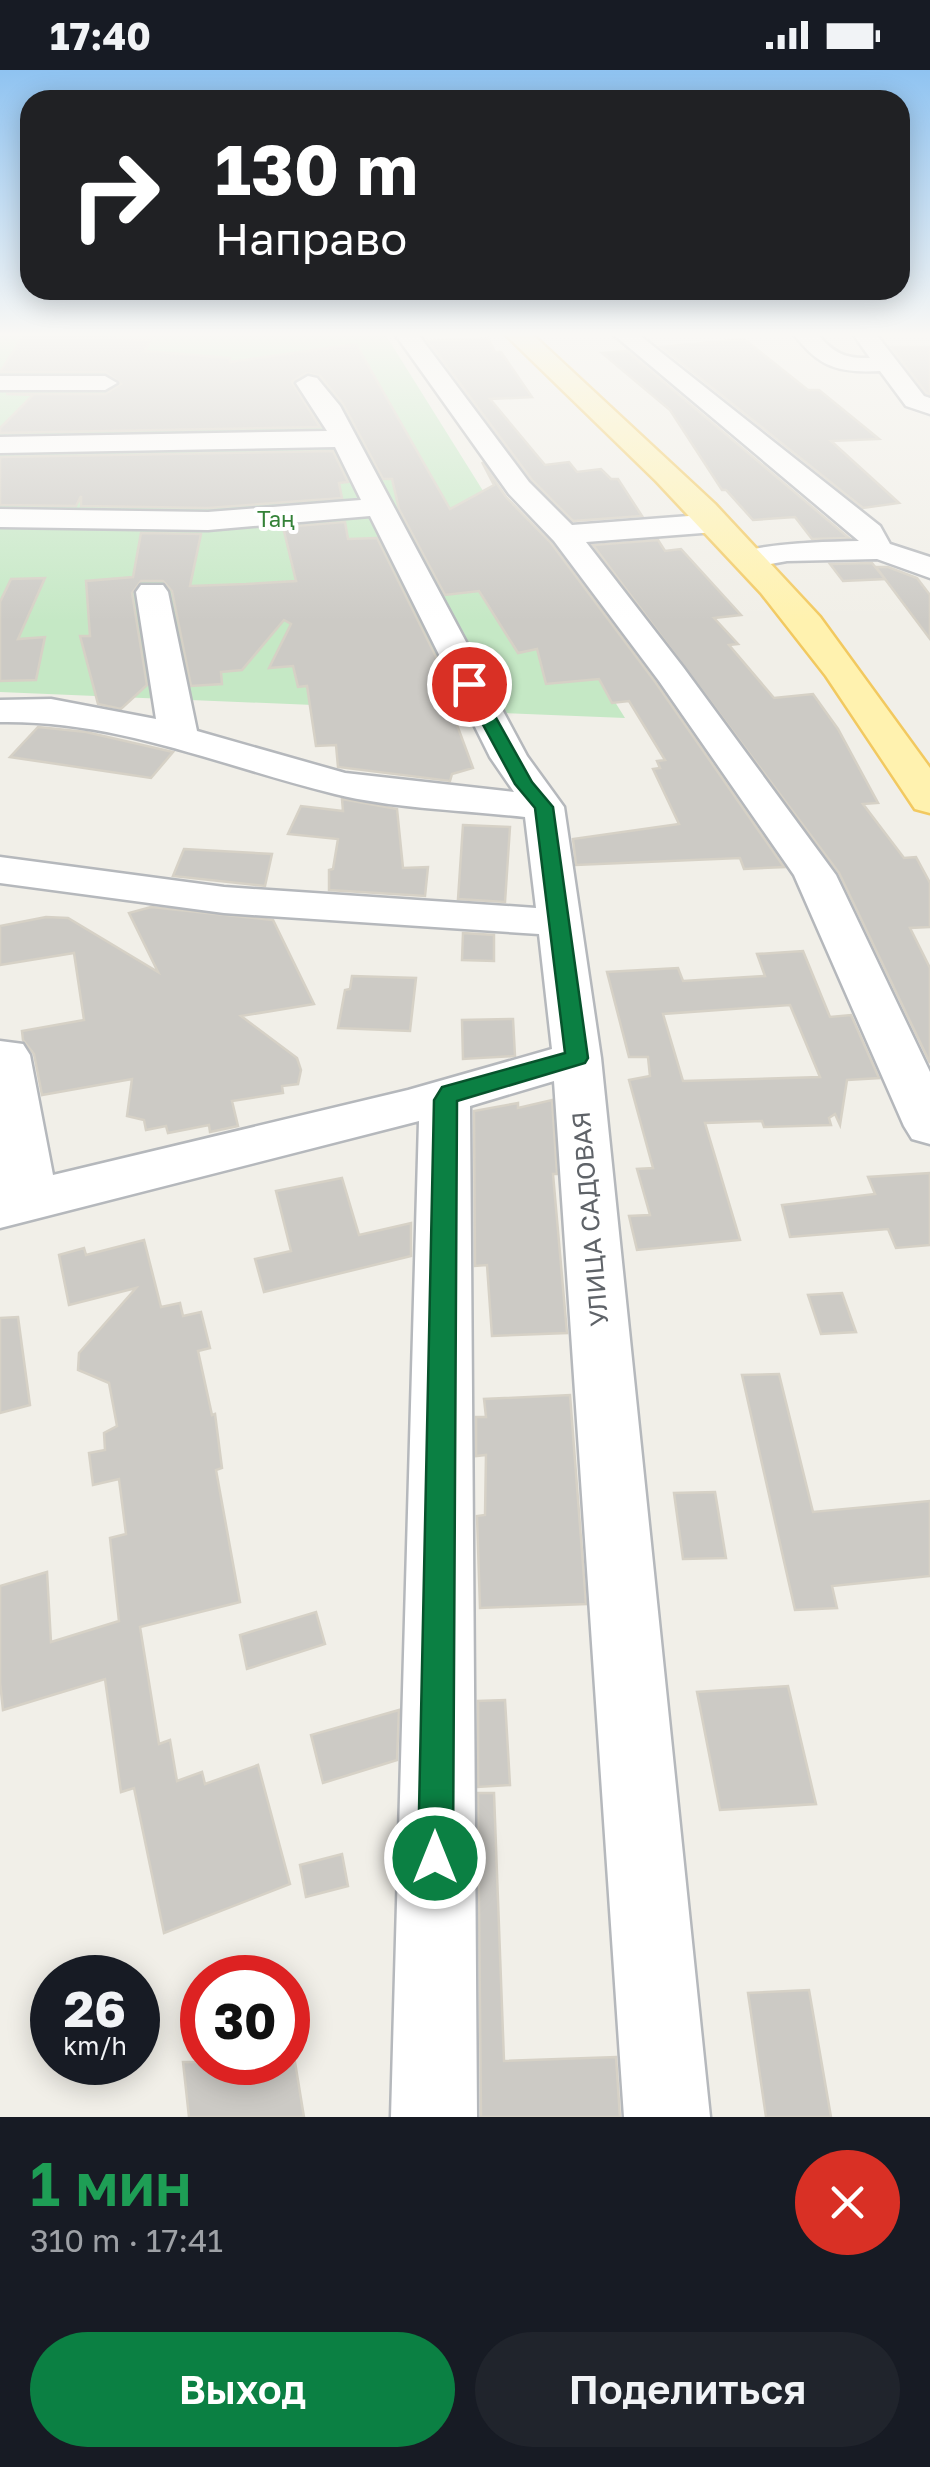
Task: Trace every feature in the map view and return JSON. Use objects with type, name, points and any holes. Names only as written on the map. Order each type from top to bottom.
[{"type":"main road","points":[[617,430],[715,523],[808,626],[930,800]]},
{"type":"street","name":"УЛИЦА САДОВАЯ","points":[[338,430],[508,757],[544,807],[556,922],[577,1058],[666,2117]]},
{"type":"street","points":[[476,430],[519,488],[565,535],[671,674],[815,875],[930,1126]]},
{"type":"street","points":[[742,430],[869,532],[878,550]]},
{"type":"street","points":[[0,445],[342,439]]},
{"type":"street","points":[[0,518],[208,522],[378,507]]},
{"type":"street","points":[[565,535],[715,523]]},
{"type":"street","points":[[749,559],[787,552],[878,550],[930,569]]},
{"type":"street","points":[[152,592],[173,714],[181,738]]},
{"type":"street","points":[[0,710],[52,710],[119,720],[342,784],[544,807]]},
{"type":"street","points":[[0,870],[224,900],[556,922]]},
{"type":"street","points":[[6,1055],[16,1204],[370,1116],[577,1058]]},
{"type":"street","points":[[434,2117],[445,1100],[450,1092]]},
{"type":"green space","name":"Таң","points":[[0,430],[445,430],[625,718],[0,692]]},
{"type":"building","points":[[0,430],[185,430],[0,433]]},
{"type":"building","points":[[357,430],[405,430],[450,509],[494,485],[482,462],[506,497],[551,543],[656,683],[784,867],[744,869],[740,858],[576,865],[573,839],[679,824],[653,769],[660,768],[657,761],[665,760],[629,701],[612,703],[599,679],[546,684],[537,649],[518,653],[479,591],[445,595],[399,509],[392,479],[383,479]]},
{"type":"building","points":[[494,430],[515,430],[545,465],[569,462],[577,472],[601,469],[611,479],[618,479],[642,516],[573,521],[532,480]]},
{"type":"building","points":[[683,430],[720,430],[849,538],[812,539],[795,517],[753,520],[722,490]]},
{"type":"building","points":[[765,430],[867,430],[879,439],[831,441],[899,503],[863,508]]},
{"type":"building","points":[[333,451],[348,482],[339,483],[342,498],[208,508],[81,506],[81,496],[76,506],[0,505],[0,457]]},
{"type":"building","points":[[345,522],[348,539],[377,538],[456,697],[447,698],[473,768],[452,774],[450,781],[338,767],[336,745],[316,746],[307,686],[298,687],[293,666],[269,668],[291,624],[284,620],[242,670],[221,672],[222,684],[191,686],[172,591],[163,581],[141,581],[132,593],[147,685],[121,709],[98,704],[80,636],[90,636],[86,581],[133,577],[141,533],[201,534],[190,586],[246,584],[296,581],[283,527]]},
{"type":"building","points":[[658,540],[665,551],[681,549],[741,615],[714,618],[738,644],[729,645],[774,698],[813,694],[838,729],[878,803],[863,804],[904,858],[916,857],[930,883],[930,927],[910,928],[930,968],[930,1063],[839,873],[593,545]]},
{"type":"building","points":[[872,563],[885,579],[843,581],[830,564]]},
{"type":"building","points":[[876,567],[888,567],[917,578],[930,595],[930,639]]},
{"type":"building","points":[[45,578],[18,639],[45,637],[36,680],[0,681],[0,602],[11,579]]},
{"type":"building","points":[[38,727],[86,732],[173,752],[151,778],[10,757]]},
{"type":"building","points":[[342,799],[397,809],[403,868],[428,867],[425,896],[329,890],[329,870],[333,869],[338,839],[288,834],[301,806],[343,811]]},
{"type":"building","points":[[463,825],[510,827],[505,902],[458,899]]},
{"type":"building","points":[[184,849],[272,854],[265,886],[173,876]]},
{"type":"building","points":[[151,907],[273,920],[314,1004],[241,1016],[297,1058],[301,1070],[298,1084],[282,1086],[283,1093],[232,1101],[238,1126],[210,1132],[209,1125],[168,1133],[166,1126],[146,1130],[144,1120],[127,1116],[132,1079],[42,1095],[34,1054],[23,1040],[22,1031],[84,1020],[74,953],[0,965],[0,926],[46,917],[68,918],[158,972],[129,913]]},
{"type":"building","points":[[463,933],[494,935],[494,961],[462,960]]},
{"type":"building","points":[[803,951],[830,1017],[851,1015],[879,1078],[847,1080],[840,1125],[835,1114],[829,1118],[831,1125],[764,1127],[762,1121],[705,1123],[740,1240],[637,1250],[629,1216],[650,1215],[637,1169],[653,1168],[629,1080],[650,1076],[648,1057],[629,1057],[607,972],[678,968],[683,981],[765,976],[757,954]],"holes":[[[790,1005],[820,1077],[683,1081],[663,1014]]]},
{"type":"building","points":[[352,976],[416,978],[410,1031],[338,1028],[345,990],[350,989]]},
{"type":"building","points":[[513,1019],[515,1056],[463,1059],[462,1020]]},
{"type":"building","points":[[552,1100],[557,1174],[553,1174],[567,1333],[492,1336],[487,1265],[475,1266],[474,1111],[518,1103],[518,1108]]},
{"type":"building","points":[[930,1173],[930,1245],[896,1248],[888,1229],[790,1237],[782,1205],[875,1194],[868,1177]]},
{"type":"building","points":[[342,1178],[359,1235],[411,1223],[411,1256],[264,1292],[255,1259],[291,1251],[276,1191]]},
{"type":"building","points":[[144,1240],[161,1307],[180,1303],[183,1316],[201,1312],[210,1348],[198,1351],[212,1415],[215,1414],[222,1468],[216,1470],[240,1602],[140,1627],[159,1744],[170,1740],[177,1781],[202,1772],[205,1784],[258,1765],[290,1884],[164,1933],[134,1788],[121,1792],[105,1679],[3,1710],[0,1682],[0,1586],[47,1572],[51,1642],[119,1621],[110,1538],[126,1534],[119,1479],[93,1485],[89,1453],[105,1450],[104,1433],[117,1426],[109,1383],[78,1370],[79,1353],[136,1288],[69,1305],[59,1255],[84,1248],[86,1255]]},
{"type":"building","points":[[842,1293],[856,1332],[821,1334],[808,1295]]},
{"type":"building","points":[[18,1317],[30,1405],[0,1413],[0,1318]]},
{"type":"building","points":[[779,1374],[813,1512],[930,1501],[930,1576],[832,1586],[837,1608],[795,1610],[742,1375]]},
{"type":"building","points":[[570,1395],[586,1604],[480,1608],[477,1516],[485,1515],[486,1455],[476,1456],[476,1417],[486,1417],[484,1399]]},
{"type":"building","points":[[715,1492],[726,1558],[683,1559],[674,1493]]},
{"type":"building","points":[[316,1612],[325,1644],[247,1669],[240,1635]]},
{"type":"building","points":[[788,1686],[816,1804],[720,1810],[697,1692]]},
{"type":"building","points":[[505,1700],[510,1785],[478,1787],[478,1701]]},
{"type":"building","points":[[399,1710],[397,1760],[323,1783],[311,1735]]},
{"type":"building","points":[[478,1793],[494,1793],[504,2061],[616,2057],[620,2117],[481,2117]]},
{"type":"building","points":[[342,1854],[348,1886],[306,1897],[300,1865]]},
{"type":"building","points":[[809,1990],[831,2117],[766,2117],[748,1993]]},
{"type":"building","points":[[186,2085],[299,2085],[304,2117],[189,2117]]},
{"type":"route","points":[[435,1858],[445,1100],[450,1092],[577,1058],[556,922],[544,807],[524,784],[469,684]]}]
